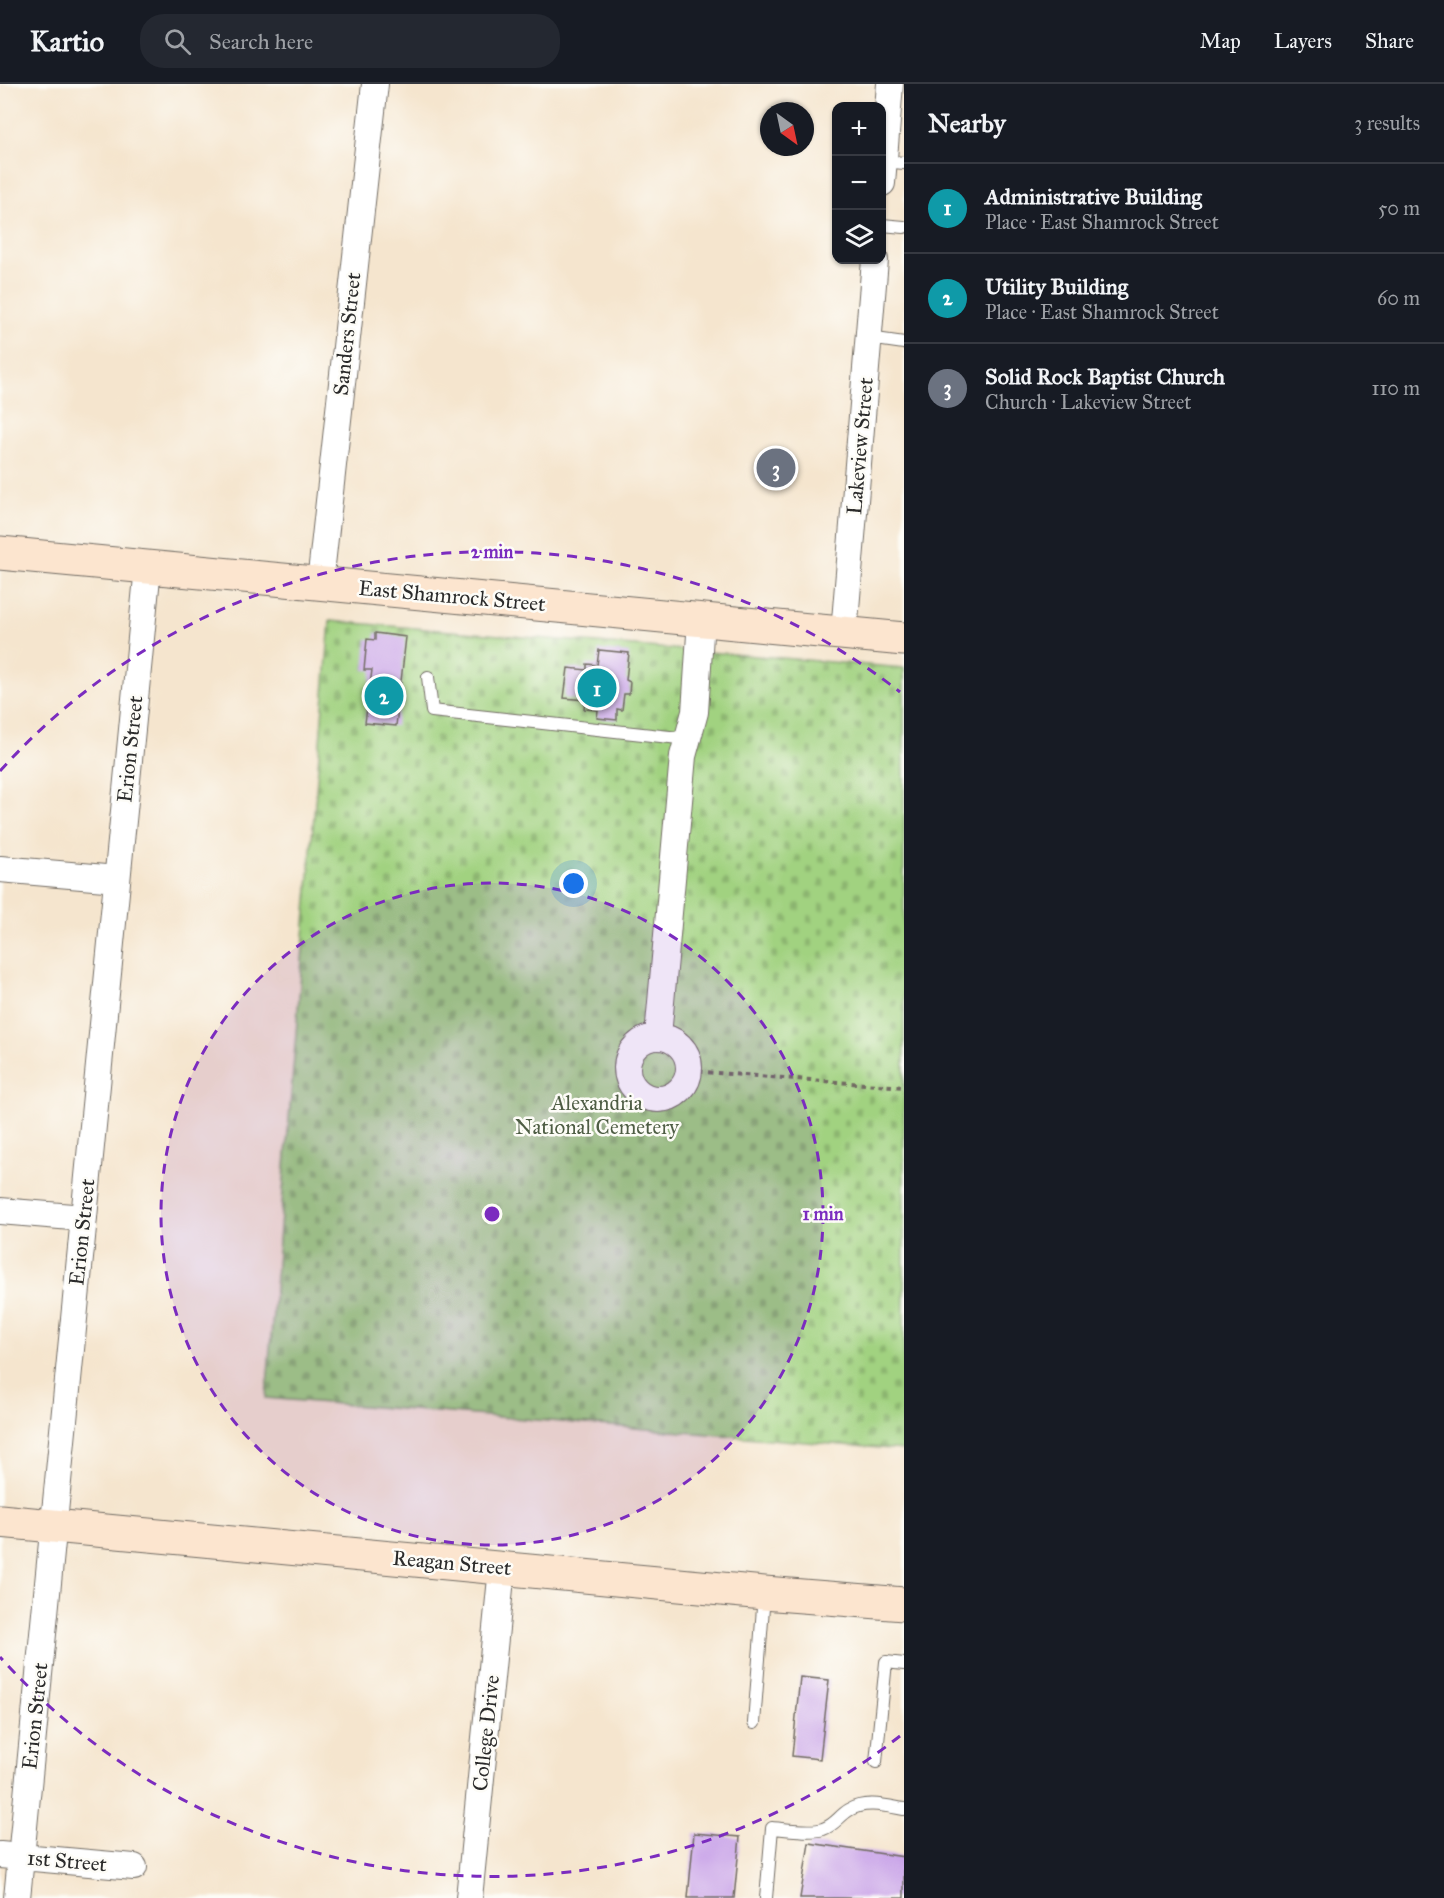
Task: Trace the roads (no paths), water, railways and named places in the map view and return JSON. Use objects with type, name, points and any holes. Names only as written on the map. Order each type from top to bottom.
[{"type":"main road","name":"East Shamrock Street","points":[[0,553],[904,639]]},
{"type":"main road","name":"Reagan Street","points":[[0,1521],[764,1593],[904,1604]]},
{"type":"street","name":"Sanders Street","points":[[320,583],[375,84]]},
{"type":"street","points":[[890,84],[890,169]]},
{"type":"street","name":"Lakeview Street","points":[[844,633],[875,264]]},
{"type":"street","name":"Erion Street","points":[[17,1898],[10,1856],[53,1526],[148,567]]},
{"type":"street","points":[[658,1036],[683,756],[695,712],[701,619]]},
{"type":"street","points":[[0,869],[117,879]]},
{"type":"street","points":[[658,1036],[678,1043],[685,1051],[690,1071],[687,1082],[681,1090],[672,1096],[651,1099],[641,1095],[629,1080],[628,1060],[632,1050],[639,1043],[658,1036]]},
{"type":"street","points":[[0,1211],[84,1218]]},
{"type":"street","name":"College Drive","points":[[469,1898],[502,1568]]},
{"type":"street","name":"1st Street","points":[[10,1856],[134,1867]]},
{"type":"lane","points":[[886,225],[904,226]]},
{"type":"lane","points":[[869,338],[904,343]]},
{"type":"lane","points":[[428,677],[432,711],[688,739]]},
{"type":"lane","points":[[753,1723],[764,1593]]},
{"type":"lane","points":[[876,1762],[886,1662],[904,1664]]},
{"type":"lane","points":[[766,1898],[772,1828],[821,1830],[838,1822],[848,1811],[860,1805],[885,1805],[904,1809]]},
{"type":"place","name":"Solid Rock Baptist Church","points":[[776,468]]},
{"type":"place","name":"Administrative Building","points":[[597,688]]},
{"type":"place","name":"Utility Building","points":[[384,696]]},
{"type":"park label","name":"Alexandria National Cemetery","points":[[597,1115]]}]
